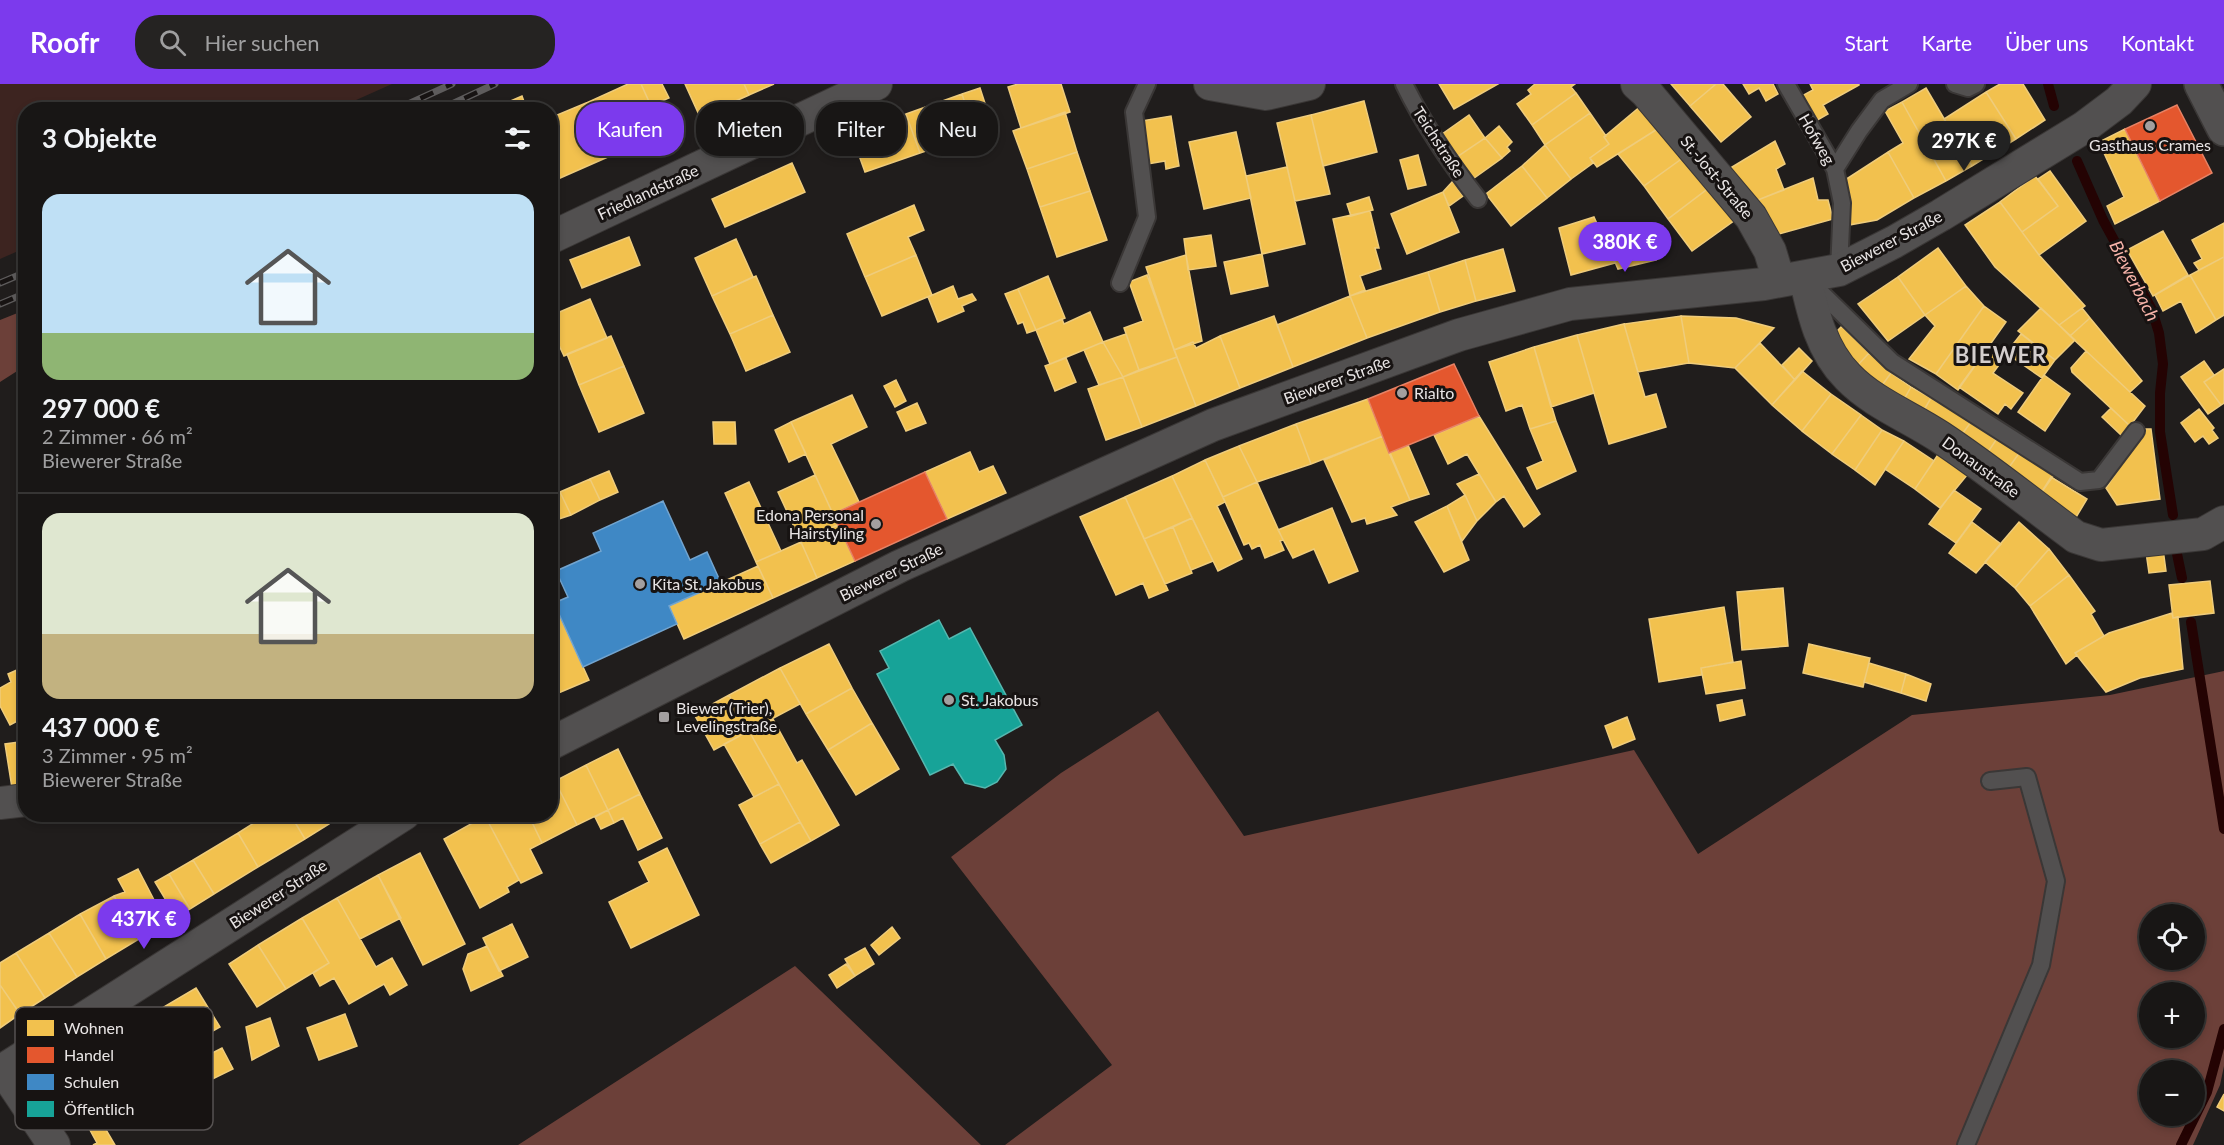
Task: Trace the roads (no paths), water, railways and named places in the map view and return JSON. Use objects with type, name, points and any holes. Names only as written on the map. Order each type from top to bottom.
[{"type":"street","name":"Friedlandstraße","points":[[558,234],[876,84]]},
{"type":"street","points":[[1209,84],[1266,94],[1309,84]]},
{"type":"street","name":"St.-Jost-Straße","points":[[1637,84],[1751,217],[1770,251],[1792,279]]},
{"type":"street","name":"Biewerer Straße","points":[[558,740],[900,566],[1212,425],[1459,335],[1570,304],[1792,279],[1839,270],[1941,215],[2083,128],[2119,101],[2135,84]]},
{"type":"street","points":[[2201,84],[2224,129]]},
{"type":"street","name":"Donaustraße","points":[[1792,279],[1816,321],[1827,350],[1848,377],[1890,408],[1939,436],[2076,537],[2101,544],[2213,528]]},
{"type":"street","points":[[0,803],[18,801]]},
{"type":"street","name":"Biewerer Straße","points":[[100,1007],[390,822]]},
{"type":"street","name":"Biewerer Straße","points":[[2,1070],[15,1062]]},
{"type":"street","points":[[2,1070],[15,1089]]},
{"type":"street","points":[[44,1130],[54,1145]]},
{"type":"lane","points":[[1120,283],[1147,217],[1134,112],[1147,84]]},
{"type":"lane","name":"Teichstraße","points":[[1404,84],[1453,167],[1478,199]]},
{"type":"lane","name":"Hofweg","points":[[1785,84],[1835,169],[1842,202],[1839,270]]},
{"type":"lane","points":[[1835,169],[1858,131],[1882,100],[1909,84]]},
{"type":"lane","points":[[1955,84],[1968,88],[1976,84]]},
{"type":"lane","points":[[1792,279],[1892,362],[2080,482],[2099,480],[2136,431]]},
{"type":"lane","points":[[1966,1145],[2041,965],[2056,881],[2027,777],[1990,781]]},
{"type":"waterway","name":"Biewerbach","points":[[2048,84],[2054,106]]},
{"type":"waterway","name":"Biewerbach","points":[[2077,161],[2103,220],[2152,310],[2159,333],[2163,364],[2160,432],[2173,515]]},
{"type":"waterway","name":"Biewerbach","points":[[2176,549],[2182,578]]},
{"type":"waterway","name":"Biewerbach","points":[[2191,622],[2224,829]]},
{"type":"waterway","name":"Biewerbach","points":[[2181,1145],[2207,1092],[2224,1029]]},
{"type":"railway","points":[[413,102],[452,84]]},
{"type":"railway","points":[[456,102],[495,84]]},
{"type":"railway","points":[[0,283],[18,275]]},
{"type":"railway","points":[[0,304],[18,296]]},
{"type":"place","name":"Gasthaus Crames","points":[[2150,126]]},
{"type":"place","name":"Rialto","points":[[1402,393]]},
{"type":"place","name":"Edona Personal Hairstyling","points":[[876,524]]},
{"type":"place","name":"Kita St. Jakobus","points":[[640,584]]},
{"type":"place","name":"St. Jakobus","points":[[949,700]]},
{"type":"place","name":"Biewer (Trier), Levelingstraße","points":[[664,717]]},
{"type":"district","name":"BIEWER","points":[[2001,355]]}]
